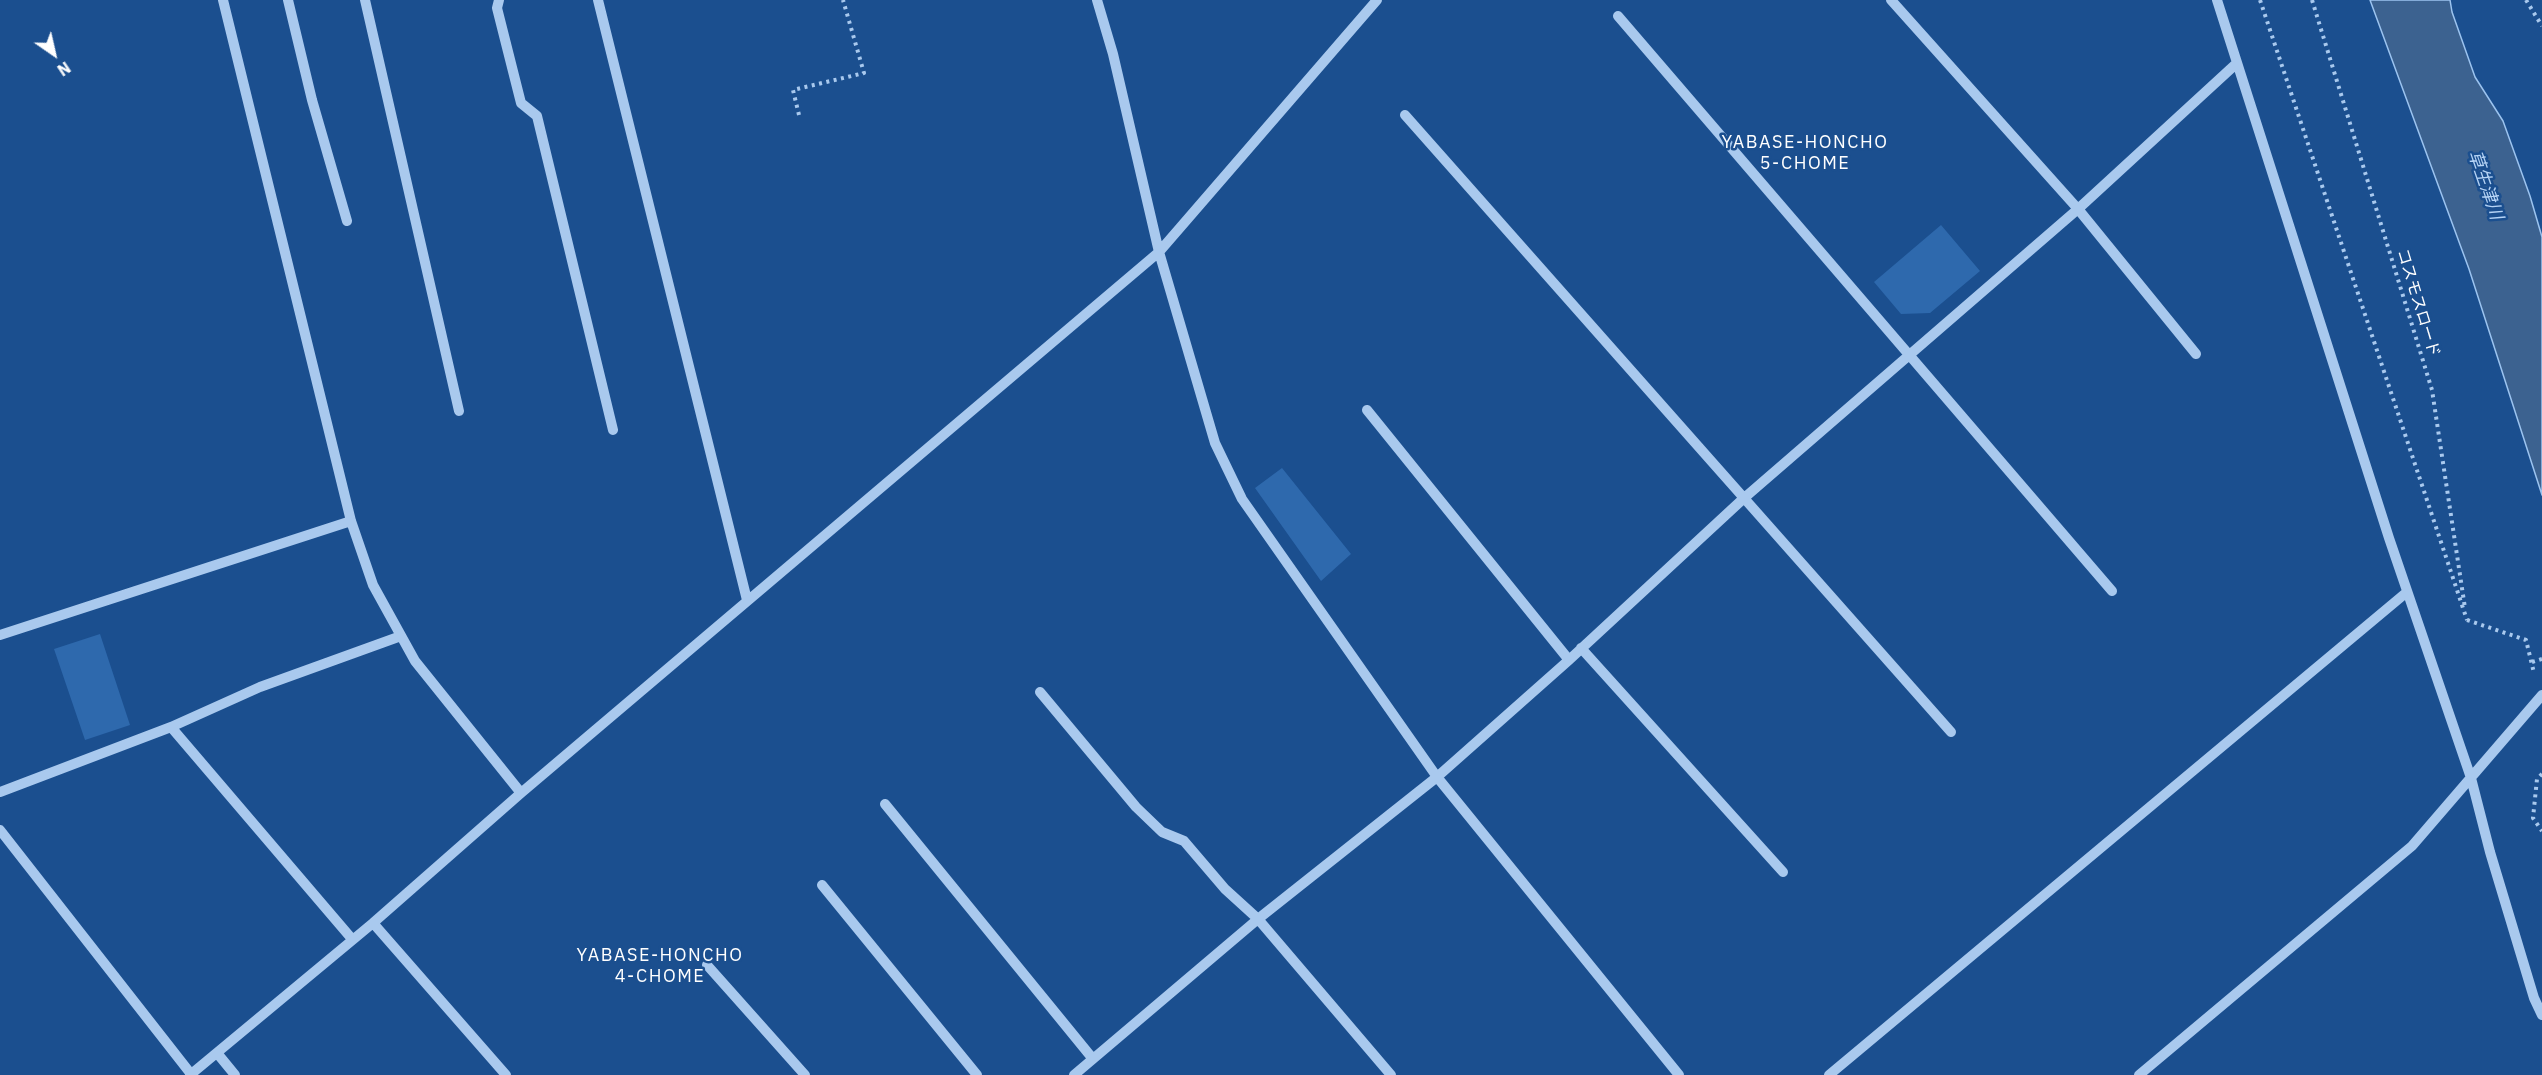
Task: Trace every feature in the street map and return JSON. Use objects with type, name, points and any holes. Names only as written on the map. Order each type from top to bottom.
[{"type":"street","points":[[223,0],[351,521],[373,585],[415,661],[520,793]]},
{"type":"street","points":[[288,0],[312,100],[347,221]]},
{"type":"street","points":[[365,0],[459,411]]},
{"type":"street","points":[[499,0],[497,8],[520,103],[537,116],[613,430]]},
{"type":"street","points":[[598,0],[747,600]]},
{"type":"street","points":[[1097,0],[1113,54],[1159,252],[1215,443],[1242,499],[1437,777],[1679,1075]]},
{"type":"street","points":[[0,830],[191,1075],[373,923],[520,793],[1159,252],[1377,0]]},
{"type":"street","points":[[1891,0],[2078,209],[2196,354]]},
{"type":"street","points":[[2217,0],[2407,592],[2471,778],[2490,852],[2534,998],[2542,1015]]},
{"type":"street","points":[[1618,16],[1908,357],[2112,591]]},
{"type":"street","points":[[1074,1075],[1258,919],[1437,777],[1569,660],[1743,499],[2078,209],[2237,63]]},
{"type":"street","points":[[1405,115],[1951,732]]},
{"type":"street","points":[[1367,410],[1569,660]]},
{"type":"street","points":[[0,635],[351,521]]},
{"type":"street","points":[[1829,1075],[2407,592]]},
{"type":"street","points":[[0,792],[171,727],[260,687],[401,636]]},
{"type":"street","points":[[1581,648],[1783,872]]},
{"type":"street","points":[[1040,692],[1136,807],[1162,832],[1184,841],[1225,889],[1258,919],[1391,1075]]},
{"type":"street","points":[[2139,1075],[2412,846],[2541,696]]},
{"type":"street","points":[[171,727],[352,939]]},
{"type":"street","points":[[885,804],[1093,1059]]},
{"type":"street","points":[[822,885],[977,1075]]},
{"type":"street","points":[[373,923],[506,1075]]},
{"type":"street","points":[[706,965],[805,1075]]},
{"type":"street","points":[[217,1053],[235,1075]]},
{"type":"path","points":[[800,115],[793,90],[864,73],[843,0]]},
{"type":"path","points":[[2260,0],[2467,620],[2526,640],[2541,696]]},
{"type":"path","name":"コスモスロード","points":[[2312,0],[2432,390],[2467,620]]},
{"type":"path","points":[[2526,0],[2542,26]]},
{"type":"path","points":[[2532,662],[2542,659]]},
{"type":"path","points":[[2542,774],[2537,779],[2533,818],[2542,831]]},
{"type":"shaded area","points":[[1941,225],[1980,271],[1930,313],[1901,314],[1874,282]]},
{"type":"shaded area","points":[[1282,468],[1351,554],[1321,581],[1255,488]]},
{"type":"shaded area","points":[[100,634],[130,725],[85,740],[54,649]]},
{"type":"water","name":"草生津川","points":[[2370,0],[2450,0],[2452,12],[2475,77],[2503,121],[2530,196],[2542,237],[2542,495],[2469,269]]},
{"type":"district","name":"YABASE-HONCHO 5-CHOME","points":[[1805,153]]},
{"type":"district","name":"YABASE-HONCHO 4-CHOME","points":[[660,966]]}]
